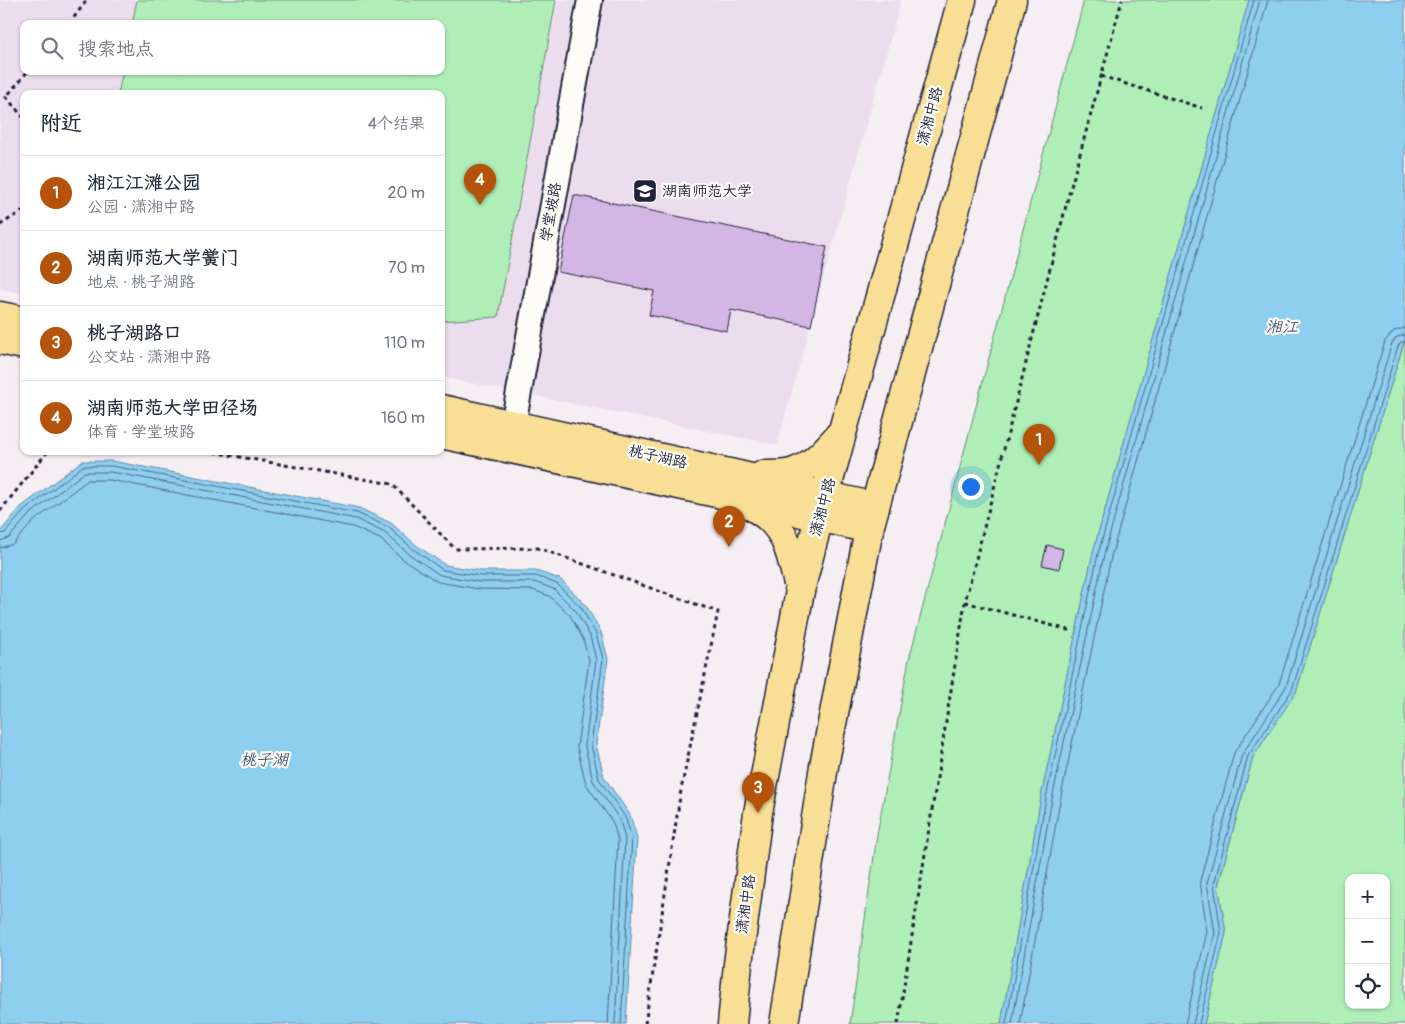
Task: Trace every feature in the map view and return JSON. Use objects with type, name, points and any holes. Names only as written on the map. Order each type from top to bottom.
[{"type":"main road","name":"潇湘中路","points":[[732,1024],[758,813],[800,591],[962,0]]},
{"type":"main road","points":[[784,1024],[824,766],[872,518],[1012,0]]},
{"type":"main road","points":[[0,316],[20,320]]},
{"type":"main road","points":[[0,340],[20,344]]},
{"type":"main road","name":"桃子湖路","points":[[445,411],[513,425],[743,487],[872,518]]},
{"type":"main road","points":[[800,591],[788,546],[782,534],[743,487],[788,474],[804,467],[821,455],[843,431]]},
{"type":"main road","name":"桃子湖路","points":[[445,435],[743,487]]},
{"type":"street","name":"学堂坡路","points":[[513,425],[590,0]]},
{"type":"path","points":[[71,20],[87,0]]},
{"type":"path","points":[[898,1024],[965,602],[1064,213],[1122,0]]},
{"type":"path","points":[[20,113],[6,97],[25,75]]},
{"type":"path","points":[[1101,76],[1202,108]]},
{"type":"path","points":[[0,225],[20,212]]},
{"type":"path","points":[[0,511],[45,455]]},
{"type":"path","points":[[227,455],[392,484],[455,549],[538,548],[718,612],[681,790],[645,1024]]},
{"type":"path","points":[[965,602],[1072,631]]},
{"type":"shaded area","name":"湖南师范大学","points":[[0,0],[901,0],[777,445],[445,378],[445,90],[20,90],[20,293],[0,289]]},
{"type":"green space","points":[[137,0],[556,0],[498,317],[445,321],[445,90],[119,90],[122,75],[445,75],[445,20],[133,20]]},
{"type":"green space","points":[[1084,0],[1249,0],[1093,552],[1041,797],[1001,1024],[850,1024],[877,835],[909,659]]},
{"type":"green space","points":[[1405,339],[1405,1024],[1204,1024],[1226,933],[1218,886],[1253,757],[1296,692]]},
{"type":"water","name":"湘江","points":[[1249,0],[1405,0],[1405,339],[1296,692],[1253,757],[1218,885],[1226,933],[1204,1024],[1001,1024],[1041,797],[1093,552]]},
{"type":"water","name":"桃子湖","points":[[82,461],[112,461],[359,508],[391,523],[416,545],[445,565],[481,571],[536,571],[560,579],[585,604],[601,632],[608,659],[596,744],[604,777],[630,815],[637,838],[626,1024],[0,1024],[0,532],[21,507]]},
{"type":"building","points":[[574,195],[827,247],[811,326],[731,310],[727,331],[649,315],[654,291],[558,272]]},
{"type":"building","points":[[1047,545],[1063,549],[1059,569],[1042,565]]},
{"type":"place","name":"湖南师范大学","points":[[645,191]]},
{"type":"place","name":"湖南师范大学田径场","points":[[480,205]]},
{"type":"place","name":"湘江江滩公园","points":[[1039,465]]},
{"type":"place","name":"湖南师范大学黉门","points":[[729,547]]},
{"type":"place","name":"桃子湖路口","points":[[758,813]]}]
